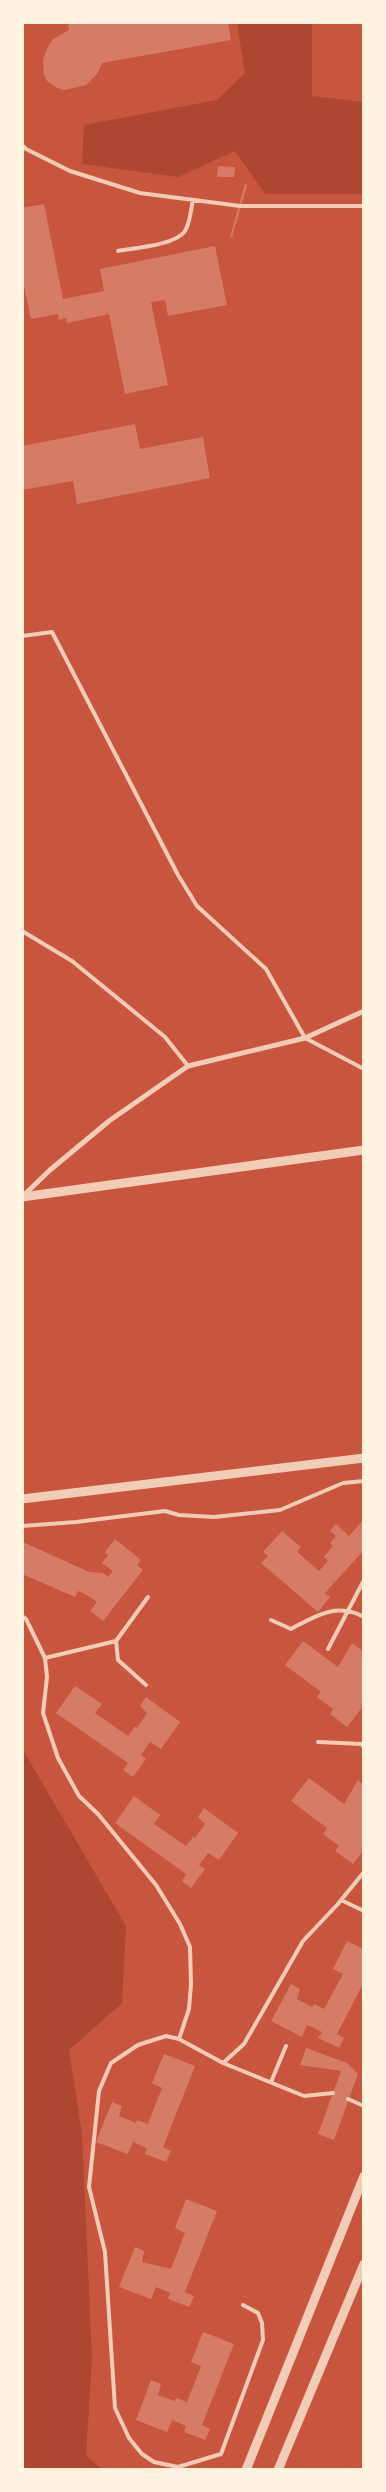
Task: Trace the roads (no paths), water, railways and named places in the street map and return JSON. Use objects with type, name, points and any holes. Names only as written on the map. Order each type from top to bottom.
[{"type":"street","points":[[23,1197],[50,1170],[109,1121],[188,1066],[305,1038],[364,1011]]},
{"type":"street","points":[[23,1197],[364,1150]]},
{"type":"street","points":[[22,1499],[364,1458]]},
{"type":"street","points":[[246,2470],[364,2176]]},
{"type":"street","points":[[278,2470],[364,2264]]},
{"type":"lane","points":[[22,145],[26,149],[70,171],[140,193],[240,206],[364,206]]},
{"type":"lane","points":[[118,251],[170,241],[180,237],[186,230],[192,200]]},
{"type":"lane","points":[[22,636],[52,632],[178,875],[197,906],[266,969],[305,1038],[364,1069]]},
{"type":"lane","points":[[22,931],[72,961],[165,1037],[188,1066]]},
{"type":"lane","points":[[22,1526],[165,1512],[192,1517],[214,1517],[280,1510],[343,1483],[364,1481]]},
{"type":"lane","points":[[328,1649],[364,1580]]},
{"type":"lane","points":[[45,1658],[116,1641],[148,1597]]},
{"type":"lane","points":[[271,1620],[291,1629],[314,1617],[332,1611],[350,1610],[364,1617]]},
{"type":"lane","points":[[22,1616],[26,1618],[45,1658],[47,1677],[42,1713],[58,1758],[79,1796],[98,1814],[156,1885],[180,1924],[190,1947],[189,2009],[179,2038]]},
{"type":"lane","points":[[116,1641],[118,1660],[146,1685]]},
{"type":"lane","points":[[318,1742],[363,1745]]},
{"type":"lane","points":[[223,2063],[244,2044],[303,1941],[364,1872]]},
{"type":"lane","points":[[341,1900],[364,1911]]},
{"type":"lane","points":[[243,2305],[258,2313],[262,2323],[262,2340],[222,2454],[178,2466],[154,2462],[142,2454],[129,2438],[115,2408],[105,2252],[89,2187],[99,2092],[111,2063],[138,2046],[166,2036],[179,2038],[223,2063],[304,2096],[334,2093]]},
{"type":"lane","points":[[271,2082],[286,2046]]},
{"type":"lane","points":[[348,2100],[364,2106]]}]
